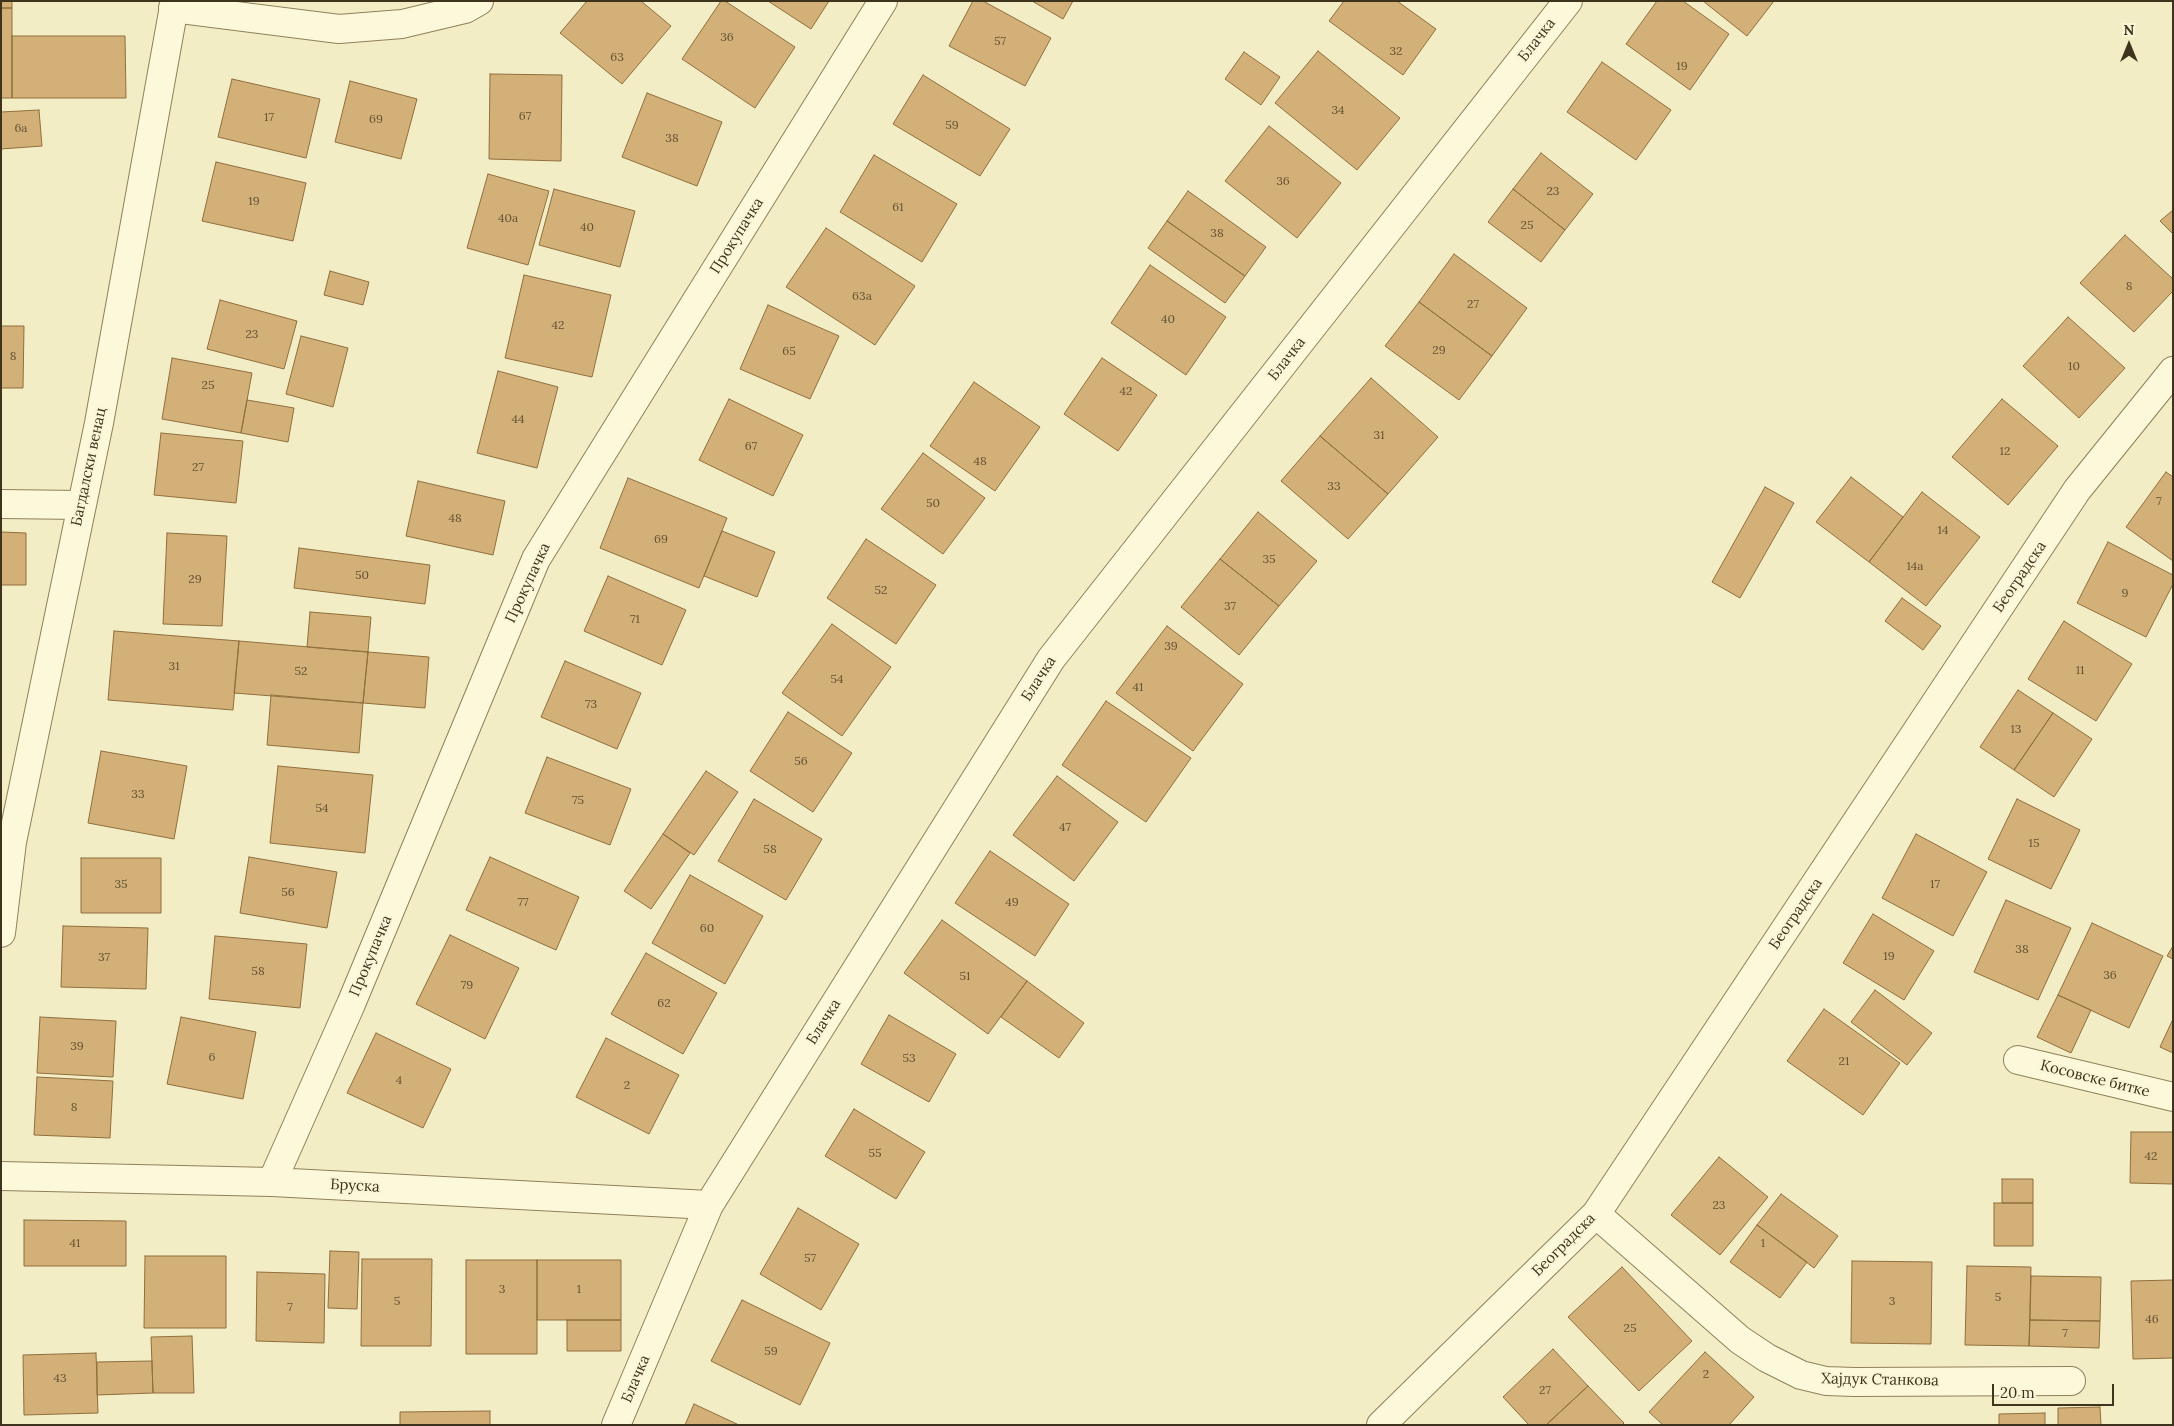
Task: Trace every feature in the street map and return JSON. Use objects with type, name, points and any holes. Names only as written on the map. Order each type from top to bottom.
[{"type":"street","points":[[174,4],[339,29],[402,24],[465,9],[479,1]]},
{"type":"street","name":"Прокупачка","points":[[272,1182],[355,995],[536,559],[883,1]]},
{"type":"street","name":"Блачка","points":[[616,1425],[709,1205],[1051,659],[1568,1]]},
{"type":"street","name":"Багдалски венац","points":[[1,933],[12,842],[99,422],[174,4]]},
{"type":"street","name":"Београдска","points":[[1381,1425],[1596,1214],[2078,490],[2173,371]]},
{"type":"street","points":[[1,504],[82,505]]},
{"type":"street","name":"Косовске битке","points":[[2018,1060],[2173,1097]]},
{"type":"street","name":"Бруска","points":[[1,1176],[272,1182],[709,1205]]},
{"type":"street","name":"Хајдук Станкова","points":[[1596,1214],[1740,1340],[1782,1366],[1801,1375],[1826,1381],[1854,1382],[2071,1381]]},
{"type":"building","points":[[1,1],[12,1],[12,8],[1,8]]},
{"type":"building","points":[[587,1],[641,1],[671,26],[622,84],[560,33]]},
{"type":"building","points":[[721,1],[725,1],[795,47],[755,108],[682,59]]},
{"type":"building","points":[[768,1],[829,1],[811,29]]},
{"type":"building","points":[[973,1],[983,1],[1051,38],[1025,86],[949,46]]},
{"type":"building","points":[[1032,1],[1073,1],[1063,19]]},
{"type":"building","points":[[1344,1],[1397,1],[1436,29],[1403,75],[1329,21]]},
{"type":"building","points":[[1657,1],[1683,1],[1729,34],[1690,90],[1626,44]]},
{"type":"building","points":[[1703,1],[1774,1],[1747,36]]},
{"type":"building","points":[[1,8],[12,8],[12,98],[1,98]]},
{"type":"building","points":[[12,36],[125,36],[126,98],[12,98]]},
{"type":"building","points":[[1318,51],[1400,118],[1357,170],[1275,103]]},
{"type":"building","points":[[1244,52],[1280,77],[1261,105],[1225,79]]},
{"type":"building","points":[[1602,62],[1671,110],[1636,160],[1567,112]]},
{"type":"building","points":[[490,74],[562,75],[561,161],[489,159]]},
{"type":"building","points":[[923,75],[1010,129],[980,176],[893,124]]},
{"type":"building","points":[[232,79],[320,99],[306,158],[218,137]]},
{"type":"building","points":[[350,81],[417,99],[401,159],[335,142]]},
{"type":"building","points":[[647,93],[722,122],[697,186],[622,157]]},
{"type":"building","points":[[39,110],[42,146],[1,149],[1,112]]},
{"type":"building","points":[[1269,126],[1341,183],[1297,238],[1225,181]]},
{"type":"building","points":[[1541,153],[1593,194],[1565,230],[1513,189]]},
{"type":"building","points":[[874,155],[957,204],[922,262],[840,212]]},
{"type":"building","points":[[216,162],[306,183],[293,241],[202,221]]},
{"type":"building","points":[[488,174],[549,191],[528,265],[467,248]]},
{"type":"building","points":[[554,189],[635,211],[620,267],[539,245]]},
{"type":"building","points":[[1513,189],[1565,230],[1541,262],[1488,222]]},
{"type":"building","points":[[1188,191],[1266,247],[1245,276],[1167,221]]},
{"type":"building","points":[[2173,210],[2173,234],[2160,221]]},
{"type":"building","points":[[1167,221],[1245,276],[1225,303],[1148,248]]},
{"type":"building","points":[[826,228],[915,286],[875,345],[786,287]]},
{"type":"building","points":[[2125,235],[2173,279],[2173,291],[2134,332],[2080,283]]},
{"type":"building","points":[[1454,254],[1527,308],[1492,356],[1419,302]]},
{"type":"building","points":[[1150,265],[1226,317],[1186,375],[1111,323]]},
{"type":"building","points":[[330,271],[369,282],[363,305],[324,295]]},
{"type":"building","points":[[524,275],[611,295],[592,377],[505,358]]},
{"type":"building","points":[[220,300],[297,321],[284,369],[207,349]]},
{"type":"building","points":[[1419,302],[1492,356],[1459,400],[1385,346]]},
{"type":"building","points":[[768,305],[839,336],[810,399],[740,369]]},
{"type":"building","points":[[2068,317],[2125,368],[2079,418],[2023,366]]},
{"type":"building","points":[[1,326],[24,326],[23,388],[1,388]]},
{"type":"building","points":[[301,336],[348,348],[333,407],[286,394]]},
{"type":"building","points":[[172,358],[252,373],[241,433],[162,419]]},
{"type":"building","points":[[1102,358],[1157,395],[1118,451],[1064,414]]},
{"type":"building","points":[[498,371],[558,387],[537,468],[477,453]]},
{"type":"building","points":[[1371,378],[1438,437],[1388,494],[1320,436]]},
{"type":"building","points":[[974,382],[1040,427],[995,491],[930,446]]},
{"type":"building","points":[[729,399],[803,435],[773,496],[699,460]]},
{"type":"building","points":[[2002,399],[2058,446],[2008,505],[1952,457]]},
{"type":"building","points":[[247,400],[294,408],[288,442],[241,433]]},
{"type":"building","points":[[161,433],[243,441],[236,503],[154,495]]},
{"type":"building","points":[[1320,436],[1388,494],[1348,539],[1281,481]]},
{"type":"building","points":[[923,453],[985,498],[943,554],[881,509]]},
{"type":"building","points":[[2166,472],[2173,477],[2173,561],[2126,527]]},
{"type":"building","points":[[1851,477],[1903,517],[1869,562],[1816,522]]},
{"type":"building","points":[[628,478],[727,518],[699,588],[600,548]]},
{"type":"building","points":[[418,481],[505,501],[493,555],[406,536]]},
{"type":"building","points":[[1765,487],[1794,503],[1740,598],[1712,582]]},
{"type":"building","points":[[1922,492],[1980,537],[1926,606],[1869,562]]},
{"type":"building","points":[[1258,512],[1317,561],[1279,606],[1220,559]]},
{"type":"building","points":[[722,531],[775,552],[757,597],[704,576]]},
{"type":"building","points":[[1,532],[26,533],[26,585],[1,585]]},
{"type":"building","points":[[167,533],[227,536],[222,626],[163,624]]},
{"type":"building","points":[[866,539],[936,585],[896,644],[827,598]]},
{"type":"building","points":[[2108,542],[2173,575],[2173,584],[2146,637],[2077,603]]},
{"type":"building","points":[[299,548],[430,565],[425,604],[294,588]]},
{"type":"building","points":[[1220,559],[1279,606],[1239,655],[1181,607]]},
{"type":"building","points":[[608,576],[686,610],[662,665],[584,631]]},
{"type":"building","points":[[1902,598],[1941,626],[1923,650],[1885,621]]},
{"type":"building","points":[[310,612],[371,617],[368,652],[307,647]]},
{"type":"building","points":[[2064,621],[2132,664],[2096,721],[2028,679]]},
{"type":"building","points":[[832,624],[891,667],[842,736],[782,693]]},
{"type":"building","points":[[1167,626],[1243,684],[1193,751],[1116,693]]},
{"type":"building","points":[[114,631],[239,641],[233,710],[108,700]]},
{"type":"building","points":[[239,641],[368,652],[363,703],[234,693]]},
{"type":"building","points":[[368,652],[429,657],[425,708],[363,703]]},
{"type":"building","points":[[565,661],[641,693],[617,749],[541,717]]},
{"type":"building","points":[[2018,690],[2053,713],[2014,770],[1980,747]]},
{"type":"building","points":[[271,695],[363,703],[359,753],[267,745]]},
{"type":"building","points":[[1106,701],[1191,758],[1146,822],[1062,765]]},
{"type":"building","points":[[788,712],[852,753],[813,812],[750,771]]},
{"type":"building","points":[[2053,713],[2092,739],[2054,797],[2014,770]]},
{"type":"building","points":[[101,751],[187,766],[174,839],[88,823]]},
{"type":"building","points":[[547,757],[631,789],[610,845],[525,813]]},
{"type":"building","points":[[278,766],[373,775],[365,853],[270,843]]},
{"type":"building","points":[[706,771],[738,792],[694,855],[663,834]]},
{"type":"building","points":[[1057,776],[1118,822],[1074,881],[1013,835]]},
{"type":"building","points":[[754,799],[822,839],[786,900],[718,861]]},
{"type":"building","points":[[2017,799],[2080,830],[2051,889],[1988,859]]},
{"type":"building","points":[[663,834],[690,853],[651,909],[624,891]]},
{"type":"building","points":[[1916,834],[1987,872],[1953,936],[1882,898]]},
{"type":"building","points":[[990,851],[1069,904],[1035,956],[955,903]]},
{"type":"building","points":[[249,857],[337,872],[327,928],[240,913]]},
{"type":"building","points":[[490,857],[579,897],[556,950],[466,910]]},
{"type":"building","points":[[81,858],[161,858],[161,913],[81,913]]},
{"type":"building","points":[[690,875],[763,916],[725,984],[652,943]]},
{"type":"building","points":[[2006,900],[2071,928],[2038,1000],[1974,972]]},
{"type":"building","points":[[1873,914],[1934,951],[1904,1000],[1843,963]]},
{"type":"building","points":[[942,920],[1027,981],[988,1034],[904,973]]},
{"type":"building","points":[[2092,923],[2163,956],[2129,1028],[2058,995]]},
{"type":"building","points":[[63,926],[148,928],[146,989],[61,987]]},
{"type":"building","points":[[450,935],[519,968],[485,1039],[416,1004]]},
{"type":"building","points":[[215,936],[307,944],[300,1008],[209,999]]},
{"type":"building","points":[[2173,946],[2173,959],[2167,956]]},
{"type":"building","points":[[646,953],[717,993],[683,1054],[611,1014]]},
{"type":"building","points":[[1027,981],[1084,1023],[1059,1058],[1001,1017]]},
{"type":"building","points":[[1875,990],[1932,1033],[1907,1065],[1851,1022]]},
{"type":"building","points":[[2058,995],[2091,1010],[2071,1053],[2037,1037]]},
{"type":"building","points":[[1824,1009],[1900,1063],[1863,1115],[1787,1061]]},
{"type":"building","points":[[889,1015],[956,1054],[929,1102],[861,1064]]},
{"type":"building","points":[[40,1017],[116,1021],[113,1077],[37,1073]]},
{"type":"building","points":[[181,1017],[256,1032],[243,1099],[167,1084]]},
{"type":"building","points":[[2173,1019],[2173,1053],[2160,1047]]},
{"type":"building","points":[[376,1033],[451,1069],[423,1128],[347,1093]]},
{"type":"building","points":[[606,1038],[679,1075],[649,1134],[576,1097]]},
{"type":"building","points":[[37,1077],[113,1081],[110,1138],[34,1135]]},
{"type":"building","points":[[854,1109],[925,1152],[896,1199],[825,1156]]},
{"type":"building","points":[[2131,1132],[2173,1132],[2173,1184],[2130,1183]]},
{"type":"building","points":[[1719,1157],[1768,1197],[1720,1255],[1671,1215]]},
{"type":"building","points":[[2002,1179],[2033,1179],[2033,1203],[2002,1203]]},
{"type":"building","points":[[1781,1194],[1838,1236],[1814,1268],[1757,1225]]},
{"type":"building","points":[[1994,1203],[2033,1203],[2033,1246],[1994,1246]]},
{"type":"building","points":[[798,1208],[859,1244],[821,1310],[760,1274]]},
{"type":"building","points":[[24,1220],[126,1221],[126,1266],[24,1266]]},
{"type":"building","points":[[1757,1225],[1807,1262],[1780,1298],[1730,1262]]},
{"type":"building","points":[[330,1251],[359,1252],[357,1309],[328,1308]]},
{"type":"building","points":[[145,1256],[226,1256],[226,1328],[144,1328]]},
{"type":"building","points":[[362,1259],[432,1259],[431,1346],[361,1346]]},
{"type":"building","points":[[466,1260],[537,1260],[537,1354],[466,1354]]},
{"type":"building","points":[[537,1260],[621,1260],[621,1320],[537,1320]]},
{"type":"building","points":[[1852,1261],[1932,1262],[1931,1344],[1851,1343]]},
{"type":"building","points":[[1967,1266],[2031,1267],[2029,1346],[1965,1345]]},
{"type":"building","points":[[1622,1267],[1692,1341],[1639,1391],[1568,1317]]},
{"type":"building","points":[[257,1272],[325,1274],[324,1343],[256,1341]]},
{"type":"building","points":[[2031,1276],[2101,1277],[2100,1321],[2030,1320]]},
{"type":"building","points":[[2173,1280],[2173,1358],[2133,1359],[2131,1281]]},
{"type":"building","points":[[742,1300],[830,1343],[800,1405],[711,1361]]},
{"type":"building","points":[[567,1320],[621,1320],[621,1351],[567,1351]]},
{"type":"building","points":[[2030,1320],[2100,1321],[2099,1348],[2029,1346]]},
{"type":"building","points":[[192,1336],[194,1393],[153,1393],[151,1337]]},
{"type":"building","points":[[1553,1349],[1588,1386],[1546,1425],[1529,1425],[1503,1397]]},
{"type":"building","points":[[1705,1352],[1754,1397],[1729,1425],[1663,1425],[1649,1412]]},
{"type":"building","points":[[96,1353],[98,1413],[24,1415],[23,1355]]},
{"type":"building","points":[[152,1361],[153,1393],[97,1395],[97,1362]]},
{"type":"building","points":[[1588,1386],[1624,1423],[1622,1425],[1546,1425]]},
{"type":"building","points":[[694,1404],[739,1425],[685,1425]]},
{"type":"building","points":[[2100,1407],[2101,1425],[2058,1425],[2058,1408]]},
{"type":"building","points":[[490,1411],[490,1425],[400,1425],[400,1412]]},
{"type":"building","points":[[2045,1413],[2045,1425],[1999,1425],[1999,1414]]}]
